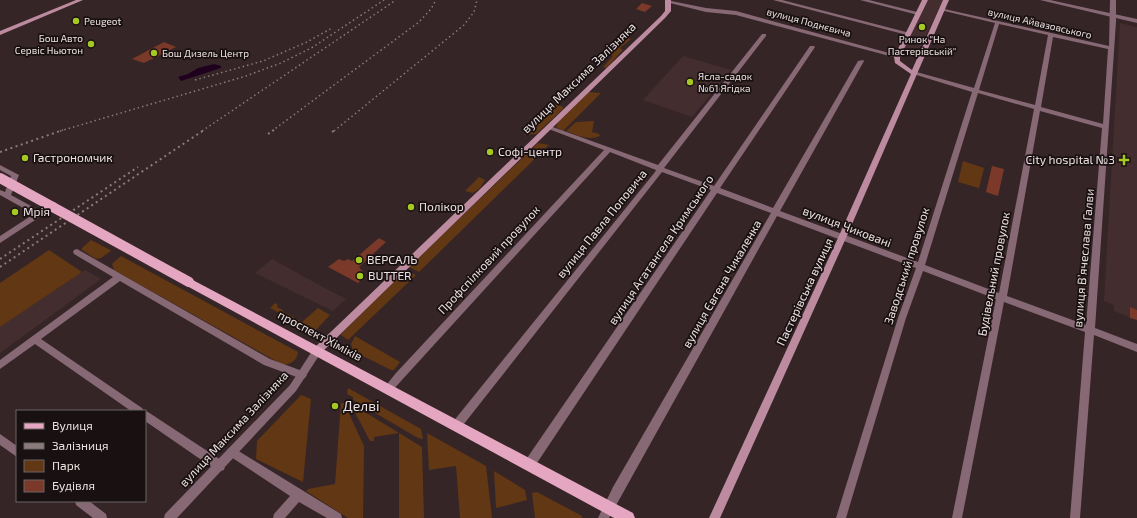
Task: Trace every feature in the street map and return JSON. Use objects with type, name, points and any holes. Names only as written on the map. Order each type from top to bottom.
[{"type":"main road","points":[[0,33],[80,0]]},
{"type":"main road","points":[[913,74],[897,62],[897,56],[907,33],[925,0]]},
{"type":"main road","name":"Пастерівська вулиця","points":[[714,518],[842,238],[946,0]]},
{"type":"main road","name":"вулиця Максима Залізняка","points":[[317,351],[663,17],[668,11],[668,1]]},
{"type":"main road","name":"проспект Хіміків","points":[[0,178],[189,282],[529,465],[606,513],[628,518]]},
{"type":"street","points":[[776,0],[907,33]]},
{"type":"street","points":[[863,0],[918,13]]},
{"type":"street","points":[[1043,0],[1058,2],[1137,21]]},
{"type":"street","name":"вулиця Вʼячеслава Галви","points":[[1075,518],[1092,318],[1106,126],[1113,0]]},
{"type":"street","name":"вулиця Поднєвича","points":[[668,1],[706,10],[736,12],[897,56]]},
{"type":"street","name":"вулиця Айвазовського","points":[[942,9],[997,23],[1110,48]]},
{"type":"street","name":"Заводський провулок","points":[[841,518],[902,318],[920,267],[997,23]]},
{"type":"street","name":"вулиця Павла Поповича","points":[[456,426],[658,173],[660,168],[764,34]]},
{"type":"street","name":"Будівельний провулок","points":[[957,518],[1001,297],[1004,293],[1051,35]]},
{"type":"street","name":"вулиця Агатангела Кримського","points":[[529,465],[812,47]]},
{"type":"street","name":"вулиця Євгена Чикаленка","points":[[606,513],[861,61]]},
{"type":"street","points":[[913,74],[1106,126]]},
{"type":"street","name":"вулиця Чиковані","points":[[548,127],[1137,348]]},
{"type":"street","name":"Профспілковий провулок","points":[[388,389],[609,149]]},
{"type":"street","points":[[0,167],[41,198],[54,205],[0,240]]},
{"type":"street","points":[[14,178],[4,194],[40,214]]},
{"type":"street","points":[[27,207],[41,198]]},
{"type":"street","points":[[77,252],[119,278],[267,362],[302,375]]},
{"type":"street","points":[[0,366],[119,278]]},
{"type":"street","points":[[35,340],[138,410]]},
{"type":"street","name":"вулиця Максима Залізняка","points":[[169,518],[293,388],[317,351]]},
{"type":"street","points":[[146,416],[220,466]]},
{"type":"street","points":[[0,438],[16,451]]},
{"type":"street","points":[[232,452],[298,495],[337,518]]},
{"type":"street","points":[[278,518],[298,495]]},
{"type":"street","points":[[81,502],[102,518]]},
{"type":"shaded area","name":"Ринок \"На Пастерівській\"","points":[[928,0],[943,0],[916,57],[901,53]]},
{"type":"shaded area","name":"City hospital №3","points":[[1120,23],[1137,27],[1137,320],[1114,311],[1114,305],[1104,301]]},
{"type":"shaded area","name":"Ясла-садок №61 Ягідка","points":[[683,56],[731,70],[692,117],[643,100]]},
{"type":"shaded area","points":[[214,64],[221,66],[221,68],[181,81],[178,77],[188,74],[198,68]]},
{"type":"shaded area","points":[[272,259],[346,299],[333,311],[255,273]]},
{"type":"shaded area","points":[[85,270],[101,279],[0,353],[0,327]]},
{"type":"green space","points":[[626,37],[631,39],[620,48],[623,50],[606,68],[603,67],[613,56],[609,54]]},
{"type":"green space","points":[[589,92],[601,93],[563,131],[556,127],[558,122]]},
{"type":"green space","points":[[556,104],[563,107],[563,109],[536,134],[524,135]]},
{"type":"green space","points":[[594,121],[592,132],[599,134],[600,136],[587,138],[566,131],[576,122]]},
{"type":"green space","points":[[538,143],[549,145],[419,272],[409,267]]},
{"type":"green space","points":[[963,161],[984,168],[979,188],[958,182]]},
{"type":"green space","points":[[479,177],[485,180],[480,188],[473,193],[465,191]]},
{"type":"green space","points":[[91,240],[111,251],[101,258],[96,259],[82,250],[82,248]]},
{"type":"green space","points":[[49,250],[82,272],[0,327],[0,283]]},
{"type":"green space","points":[[121,256],[298,352],[295,360],[289,364],[283,365],[114,270],[112,264]]},
{"type":"green space","points":[[406,270],[416,275],[348,340],[341,335],[342,333]]},
{"type":"green space","points":[[275,303],[278,305],[277,307],[283,310],[282,311],[302,322],[318,308],[330,315],[316,330],[309,329],[270,308]]},
{"type":"green space","points":[[355,336],[400,362],[394,370],[391,370],[353,351],[351,344]]},
{"type":"green space","points":[[348,388],[421,429],[423,439],[418,438],[353,400],[353,397],[347,394]]},
{"type":"green space","points":[[301,395],[311,399],[303,482],[256,459],[257,441]]},
{"type":"green space","points":[[341,403],[344,403],[364,446],[363,518],[348,518],[306,491],[308,489],[335,484]]},
{"type":"green space","points":[[350,403],[422,447],[424,518],[399,518],[399,433],[374,437],[374,441],[370,441]]},
{"type":"green space","points":[[427,433],[486,466],[492,518],[460,518],[456,466],[429,470]]},
{"type":"green space","points":[[494,471],[525,490],[527,500],[496,508]]},
{"type":"green space","points":[[537,492],[582,516],[582,518],[535,518],[532,493]]},
{"type":"building","points":[[642,3],[652,6],[645,12],[636,9]]},
{"type":"building","name":"Бош Дизель Центр","points":[[164,42],[176,47],[144,63],[132,59]]},
{"type":"building","points":[[992,166],[1004,169],[998,196],[986,192]]},
{"type":"building","name":"ВЕРСАЛЬ","points":[[379,238],[386,242],[359,267],[363,272],[363,278],[358,283],[328,267],[339,259],[344,261],[348,259],[352,261]]},
{"type":"building","points":[[1130,307],[1137,310],[1137,320],[1130,318]]},
{"type":"railway","points":[[61,131],[246,76],[281,63],[313,47],[384,0]]},
{"type":"railway","points":[[202,131],[396,0]]},
{"type":"railway","points":[[272,131],[419,22],[431,9],[436,0]]},
{"type":"railway","points":[[334,131],[464,25],[474,12],[477,0]]},
{"type":"railway","points":[[195,80],[263,61],[307,42],[332,28]]},
{"type":"railway","points":[[0,267],[204,130]]},
{"type":"railway","points":[[268,134],[274,130]]},
{"type":"railway","points":[[0,152],[61,131]]},
{"type":"railway","points":[[0,259],[138,167]]},
{"type":"place","name":"Peugeot","points":[[76,21]]},
{"type":"place","name":"Ринок \"На Пастерівській\"","points":[[922,27]]},
{"type":"place","name":"Бош Авто Сервіс Ньютон","points":[[91,44]]},
{"type":"place","name":"Бош Дизель Центр","points":[[154,53]]},
{"type":"place","name":"Ясла-садок №61 Ягідка","points":[[690,82]]},
{"type":"place","name":"Софі-центр","points":[[490,152]]},
{"type":"place","name":"Гастрономчик","points":[[25,158]]},
{"type":"place","name":"City hospital №3","points":[[1124,160]]},
{"type":"place","name":"Полікор","points":[[411,207]]},
{"type":"place","name":"Мрія","points":[[15,212]]},
{"type":"place","name":"ВЕРСАЛЬ","points":[[359,260]]},
{"type":"place","name":"BUTTER","points":[[360,276]]},
{"type":"place","name":"Делві","points":[[335,406]]}]
